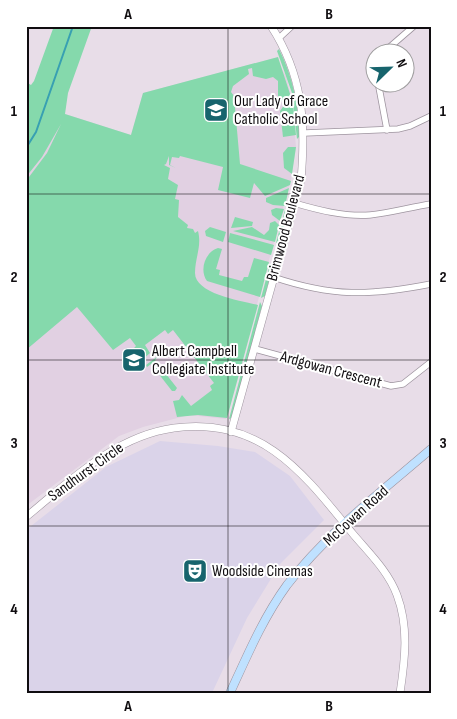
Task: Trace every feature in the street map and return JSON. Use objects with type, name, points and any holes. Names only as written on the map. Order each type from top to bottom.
[{"type":"main road","name":"McCowan Road","points":[[230,693],[260,628],[286,587],[308,559],[431,449]]},
{"type":"street","name":"Brimwood Boulevard","points":[[231,432],[255,349],[272,277],[301,180],[304,133],[295,75],[279,38],[271,26]]},
{"type":"street","points":[[279,38],[292,26]]},
{"type":"street","points":[[396,42],[414,26]]},
{"type":"street","points":[[380,92],[388,130]]},
{"type":"street","points":[[304,133],[388,130],[410,126],[431,116]]},
{"type":"street","points":[[294,203],[330,212],[356,215],[380,214],[431,204]]},
{"type":"street","points":[[272,277],[323,291],[362,294],[431,284]]},
{"type":"street","name":"Ardgowan Crescent","points":[[255,349],[391,386],[403,384],[431,362]]},
{"type":"street","name":"Sandhurst Circle","points":[[26,517],[91,465],[131,440],[174,428],[204,428],[231,432],[255,440],[291,462],[381,566],[397,595],[403,621],[406,647],[400,693]]},
{"type":"shaded area","points":[[275,58],[286,76],[292,100],[296,147],[291,179],[226,419],[189,415],[143,427],[119,436],[26,506],[26,177],[42,157],[65,114],[131,135],[143,93]]},
{"type":"shaded area","points":[[160,441],[218,446],[255,452],[290,476],[324,520],[280,564],[247,618],[212,693],[26,693],[26,530],[106,467]]},
{"type":"green space","points":[[54,26],[92,26],[68,93],[65,114],[131,135],[143,93],[278,57],[292,100],[278,101],[278,81],[273,77],[266,79],[253,76],[252,68],[248,69],[249,74],[233,86],[231,92],[234,96],[240,164],[291,181],[290,185],[265,196],[254,183],[250,198],[218,190],[223,167],[180,156],[179,158],[172,157],[170,165],[176,168],[169,165],[169,156],[164,165],[170,168],[168,179],[178,185],[175,199],[179,200],[178,217],[188,225],[187,228],[193,229],[195,233],[198,231],[199,242],[195,268],[197,280],[203,286],[220,295],[258,305],[227,418],[198,415],[177,417],[173,401],[179,400],[182,395],[191,406],[212,390],[210,386],[214,383],[173,330],[168,334],[165,330],[145,345],[150,353],[142,360],[133,349],[136,346],[130,338],[113,350],[77,307],[26,350],[26,181],[47,153],[61,124],[42,157],[26,177],[26,82],[31,85],[34,81]]},
{"type":"green space","points":[[279,49],[288,70],[294,92],[299,125],[299,137],[297,139],[292,93],[277,51]]},
{"type":"green space","points":[[285,104],[293,104],[296,135],[283,137],[280,111]]},
{"type":"green space","points":[[288,147],[296,147],[292,174],[284,168],[283,153]]},
{"type":"green space","points":[[289,188],[285,206],[266,202],[266,198]]},
{"type":"green space","points":[[276,208],[284,209],[280,221],[272,215],[271,210]]},
{"type":"green space","points":[[285,210],[288,210],[279,244],[276,243]]},
{"type":"green space","points":[[235,217],[253,222],[252,226],[231,228]]},
{"type":"green space","points":[[275,221],[279,225],[275,242],[233,231],[252,227],[264,235],[269,230],[270,223]]},
{"type":"green space","points":[[210,227],[226,232],[223,242],[206,236],[205,231]]},
{"type":"green space","points":[[230,233],[274,245],[271,255],[228,242]]},
{"type":"green space","points":[[218,248],[222,249],[216,269],[220,270],[219,275],[242,281],[244,277],[248,277],[254,258],[269,262],[260,297],[207,281],[204,272],[205,262],[210,253]]},
{"type":"green space","points":[[270,264],[273,266],[265,296],[261,298]]},
{"type":"green space","points":[[260,302],[262,306],[232,418],[229,419]]},
{"type":"green space","points":[[158,356],[155,360],[177,388],[175,391],[172,391],[151,364],[147,367],[146,365]]},
{"type":"waterway","points":[[26,148],[36,132],[73,26]]},
{"type":"place","name":"Our Lady of Grace Catholic School","points":[[216,110]]},
{"type":"place","name":"Albert Campbell Collegiate Institute","points":[[134,360]]},
{"type":"place","name":"Woodside Cinemas","points":[[195,571]]}]
